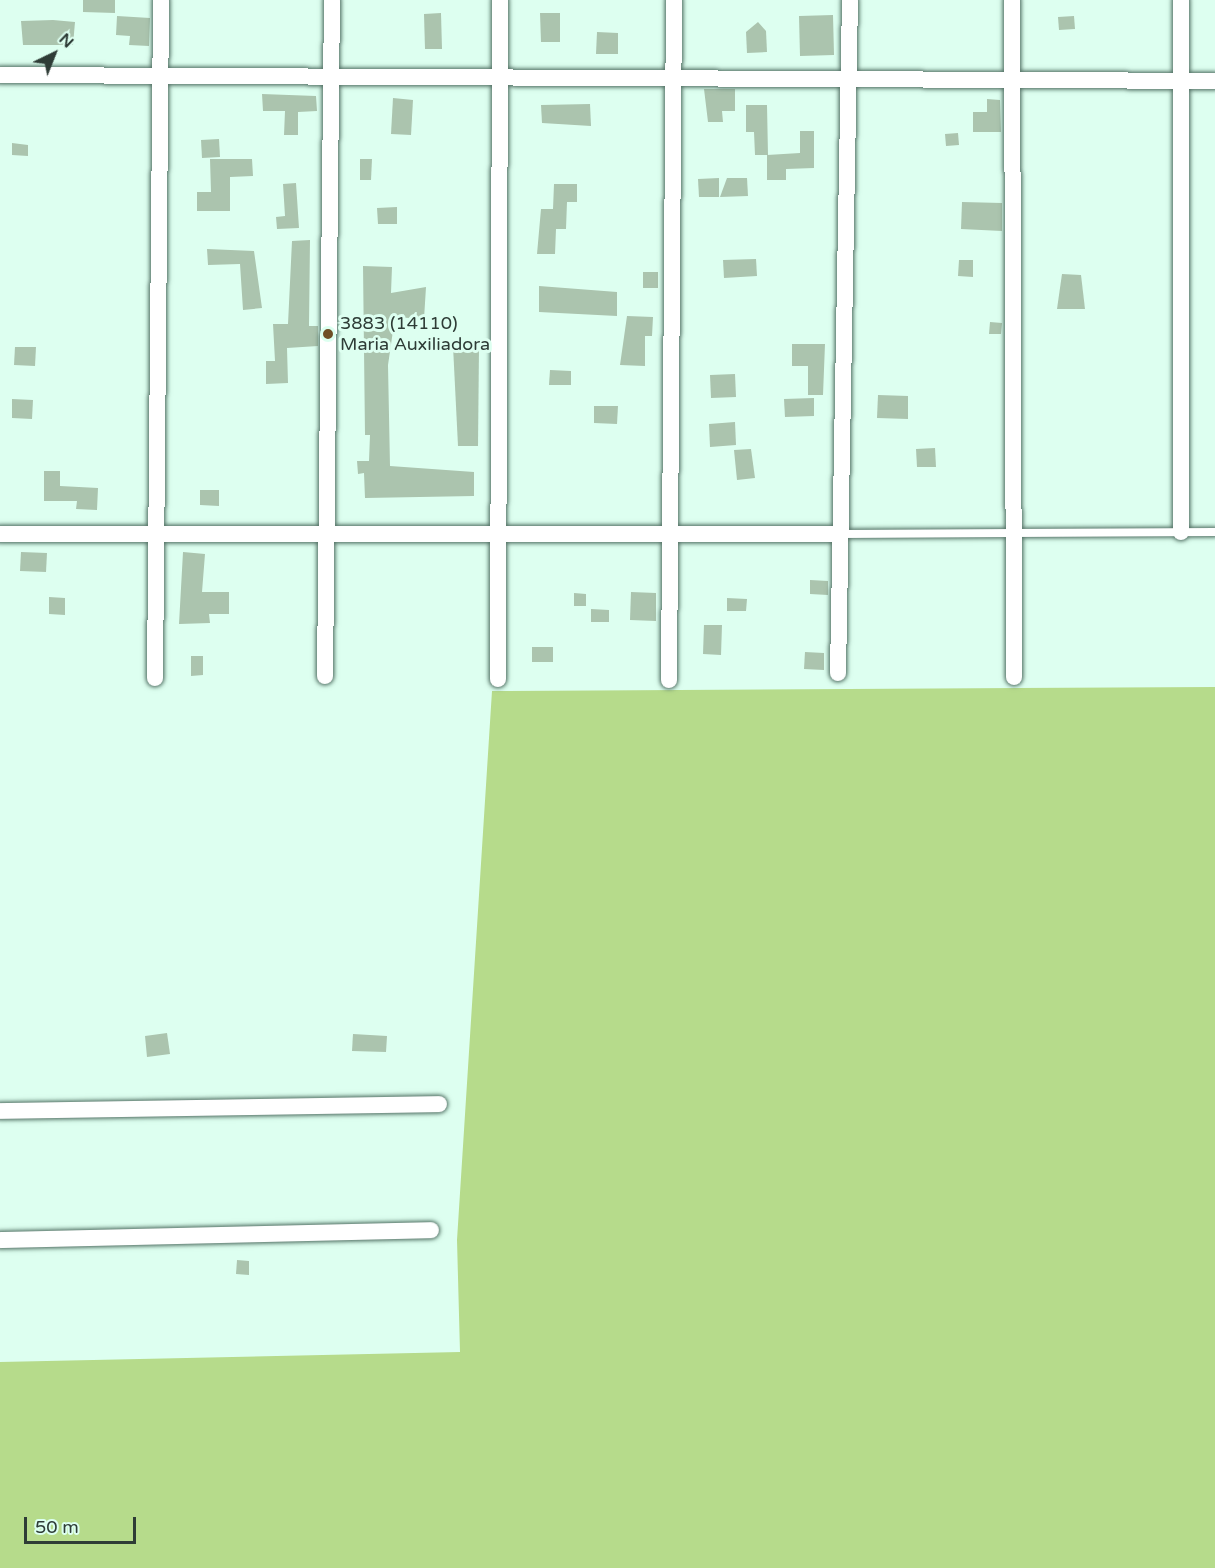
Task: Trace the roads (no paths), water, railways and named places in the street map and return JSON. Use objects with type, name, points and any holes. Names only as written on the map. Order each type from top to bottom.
[{"type":"street","points":[[155,678],[161,0]]},
{"type":"street","points":[[325,676],[332,0]]},
{"type":"street","points":[[498,679],[500,0]]},
{"type":"street","points":[[669,680],[674,0]]},
{"type":"street","points":[[838,673],[850,0]]},
{"type":"street","points":[[1012,0],[1014,677]]},
{"type":"street","points":[[1181,0],[1181,532]]},
{"type":"street","points":[[0,75],[1215,81]]},
{"type":"street","points":[[0,534],[841,534]]},
{"type":"street","points":[[0,1111],[440,1104]]},
{"type":"street","points":[[0,1240],[431,1230]]},
{"type":"lane","points":[[841,534],[1215,532]]},
{"type":"place","name":"3883 (14110) Maria Auxiliadora","points":[[328,334]]}]
